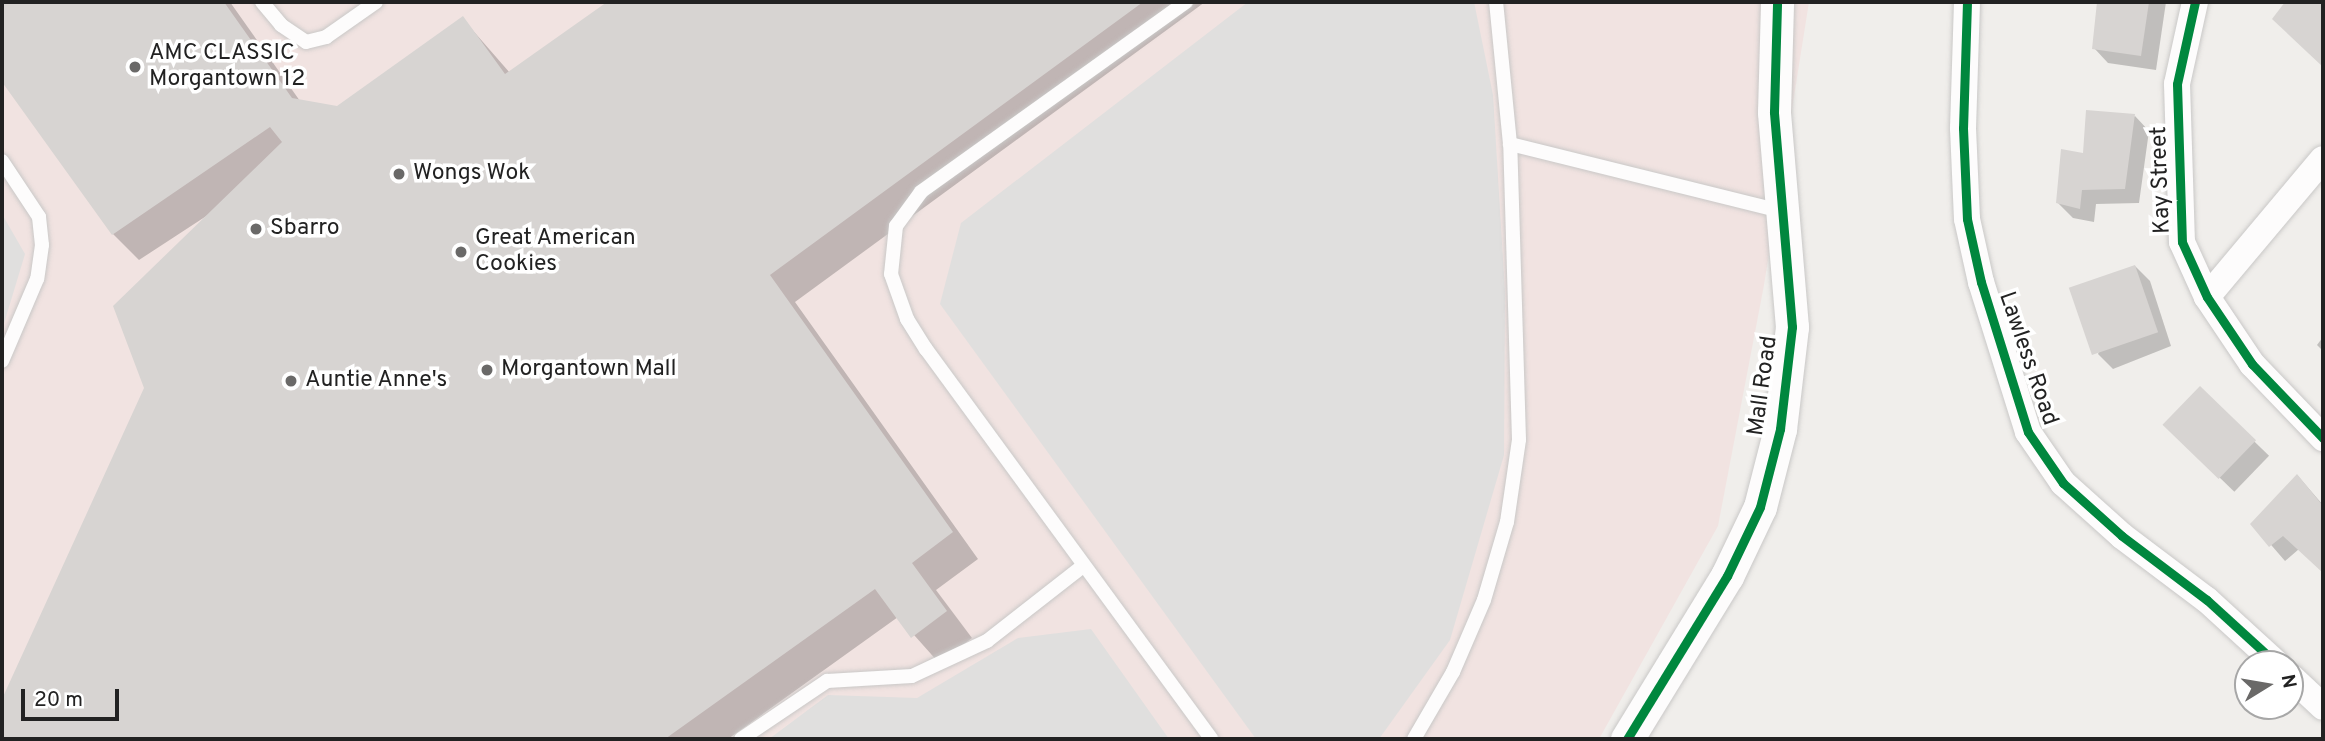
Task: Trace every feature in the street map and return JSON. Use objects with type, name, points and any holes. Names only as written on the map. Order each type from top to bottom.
[{"type":"street","name":"Mall Road","points":[[1627,739],[1727,576],[1760,508],[1780,429],[1792,327],[1785,212],[1774,112],[1777,2]]},
{"type":"street","name":"Lawless Road","points":[[1967,2],[1963,128],[1967,219],[1988,309],[2028,432],[2063,483],[2122,536],[2207,600],[2262,650]]},
{"type":"street","name":"Kay Street","points":[[2195,2],[2178,84],[2182,242],[2207,297],[2252,364],[2323,438]]},
{"type":"street","points":[[2207,297],[2323,159]]},
{"type":"street","points":[[2304,689],[2323,707]]},
{"type":"lane","points":[[262,2],[281,25],[306,42],[326,37],[376,2]]},
{"type":"lane","points":[[1186,2],[921,192],[896,226],[890,251],[891,274],[907,319],[1210,739]]},
{"type":"lane","points":[[1414,739],[1468,637],[1507,522],[1519,440],[1520,378],[1510,144],[1496,2]]},
{"type":"lane","points":[[1510,144],[1785,212]]},
{"type":"lane","points":[[2,161],[39,217],[42,244],[37,279],[2,361]]},
{"type":"lane","points":[[741,739],[827,681],[912,676],[987,641],[1083,566]]},
{"type":"shaded area","points":[[2,2],[1809,2],[1764,285],[1718,526],[1599,739],[2,739]]},
{"type":"shaded area","points":[[1248,2],[1474,2],[1493,95],[1505,293],[1504,455],[1450,640],[1379,739],[1256,739],[940,304],[961,223]]},
{"type":"shaded area","points":[[2,214],[25,254],[2,330]]},
{"type":"shaded area","points":[[1091,629],[1169,739],[769,739],[828,695],[917,698],[1018,638]]},
{"type":"building","name":"Morgantown Mall","points":[[2,2],[224,2],[292,98],[337,106],[463,16],[505,74],[607,2],[1143,2],[770,275],[953,532],[912,563],[947,611],[911,638],[875,589],[665,739],[2,739],[2,699],[144,388],[113,306],[282,142],[270,127],[112,235],[2,82]]},
{"type":"building","points":[[2097,2],[2149,2],[2141,56],[2092,49]]},
{"type":"building","points":[[2285,2],[2323,2],[2323,67],[2272,19]]},
{"type":"building","points":[[2086,110],[2135,114],[2125,189],[2082,190],[2080,209],[2056,203],[2061,149],[2083,153]]},
{"type":"building","points":[[2135,265],[2158,332],[2092,355],[2069,288]]},
{"type":"building","points":[[2200,386],[2256,440],[2219,479],[2162,425]]},
{"type":"building","points":[[2297,474],[2323,506],[2323,573],[2283,536],[2269,547],[2250,524]]},
{"type":"cycle path","points":[[1627,739],[1727,576],[1760,507],[1780,429],[1792,327],[1774,112],[1777,2]]},
{"type":"cycle path","points":[[1967,2],[1963,128],[1967,219],[1981,282],[2028,432],[2063,483],[2122,536],[2207,600],[2262,650]]},
{"type":"cycle path","points":[[2195,2],[2177,84],[2182,242],[2207,297],[2252,364],[2323,438]]},
{"type":"place","name":"AMC CLASSIC Morgantown 12","points":[[135,67]]},
{"type":"place","name":"Wongs Wok","points":[[399,174]]},
{"type":"place","name":"Sbarro","points":[[256,229]]},
{"type":"place","name":"Great American Cookies","points":[[461,252]]},
{"type":"place","name":"Morgantown Mall","points":[[487,370]]},
{"type":"place","name":"Auntie Anne's","points":[[291,381]]}]
